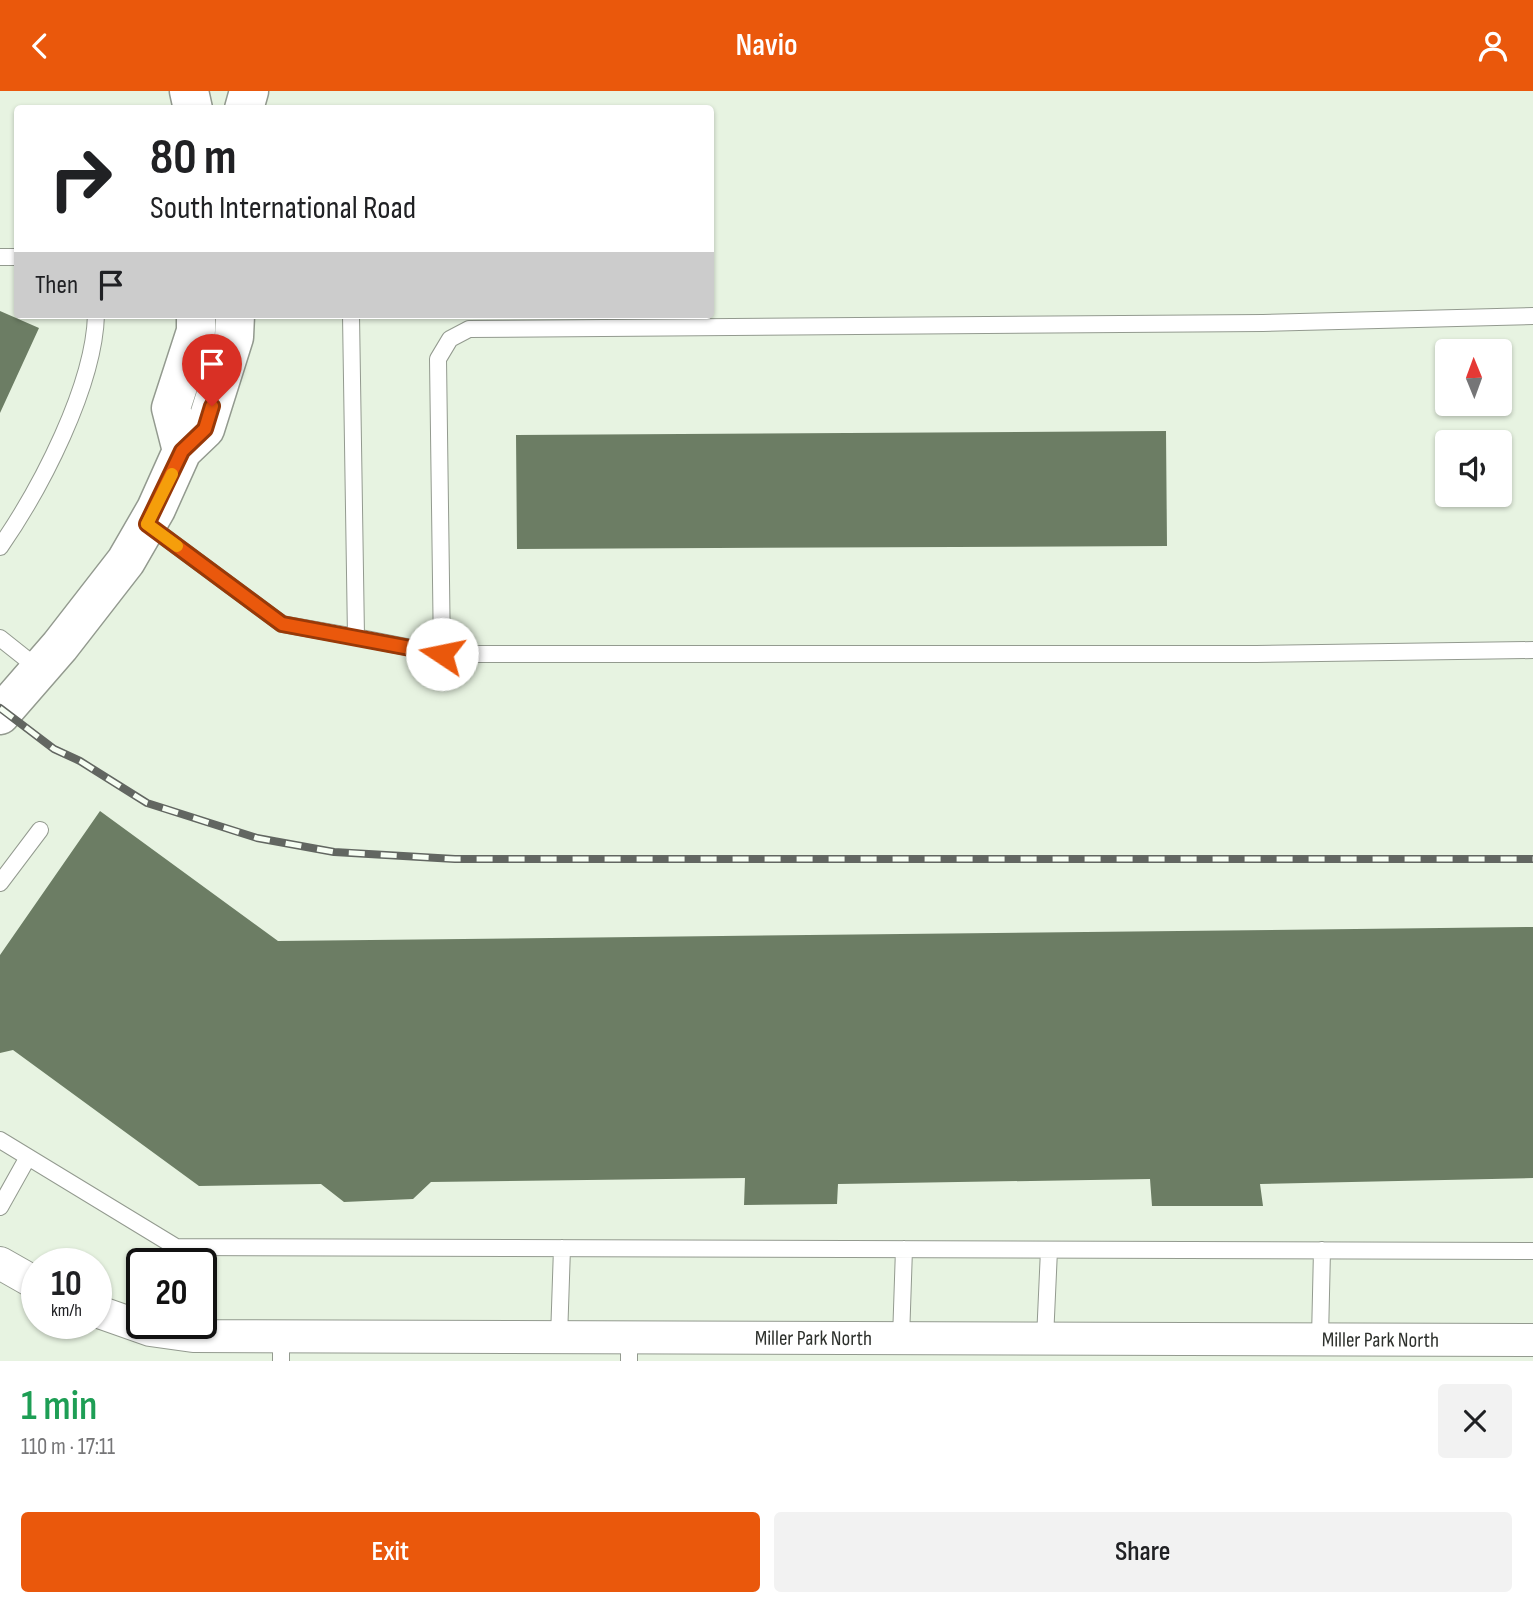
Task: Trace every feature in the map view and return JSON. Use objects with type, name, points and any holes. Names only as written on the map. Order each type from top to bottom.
[{"type":"street","points":[[182,451],[171,408],[196,331],[196,319]]},
{"type":"street","points":[[0,715],[126,561],[182,451],[205,429],[234,337],[235,319]]},
{"type":"street","points":[[0,1263],[21,1275]]},
{"type":"street","name":"Miller Park North","points":[[213,1339],[281,1349],[559,1338],[629,1350],[852,1350],[901,1339],[1533,1340]]},
{"type":"lane","points":[[442,654],[438,359],[450,339],[469,329],[1263,323],[1533,316]]},
{"type":"lane","points":[[0,547],[70,419],[95,340],[96,319]]},
{"type":"lane","points":[[351,319],[356,637]]},
{"type":"lane","points":[[147,524],[282,624],[442,654],[1255,655],[1533,650]]},
{"type":"lane","points":[[0,638],[39,670]]},
{"type":"lane","points":[[0,883],[40,830]]},
{"type":"lane","points":[[0,1140],[176,1247],[1533,1251]]},
{"type":"lane","points":[[0,1207],[29,1157]]},
{"type":"lane","points":[[559,1338],[562,1248]]},
{"type":"lane","points":[[901,1339],[904,1249]]},
{"type":"lane","points":[[1045,1339],[1049,1250]]},
{"type":"lane","points":[[1320,1338],[1322,1250]]},
{"type":"shaded area","points":[[0,91],[1533,91],[1533,1361],[0,1361]]},
{"type":"building","points":[[0,311],[39,328],[0,413]]},
{"type":"building","points":[[1166,431],[1167,546],[517,549],[516,435]]},
{"type":"building","points":[[100,811],[278,941],[1533,927],[1533,1178],[1260,1184],[1263,1206],[1152,1206],[1150,1179],[838,1184],[837,1204],[744,1205],[745,1178],[431,1182],[413,1199],[344,1202],[321,1184],[199,1186],[13,1050],[0,1053],[0,955]]},
{"type":"railway","points":[[0,708],[54,749],[80,761],[147,803],[257,838],[334,852],[455,859],[1533,859]]},
{"type":"slow traffic","points":[[172,474],[147,524],[177,546]]},
{"type":"route","points":[[212,406],[205,429],[182,451],[147,524],[282,624],[442,654]]}]
